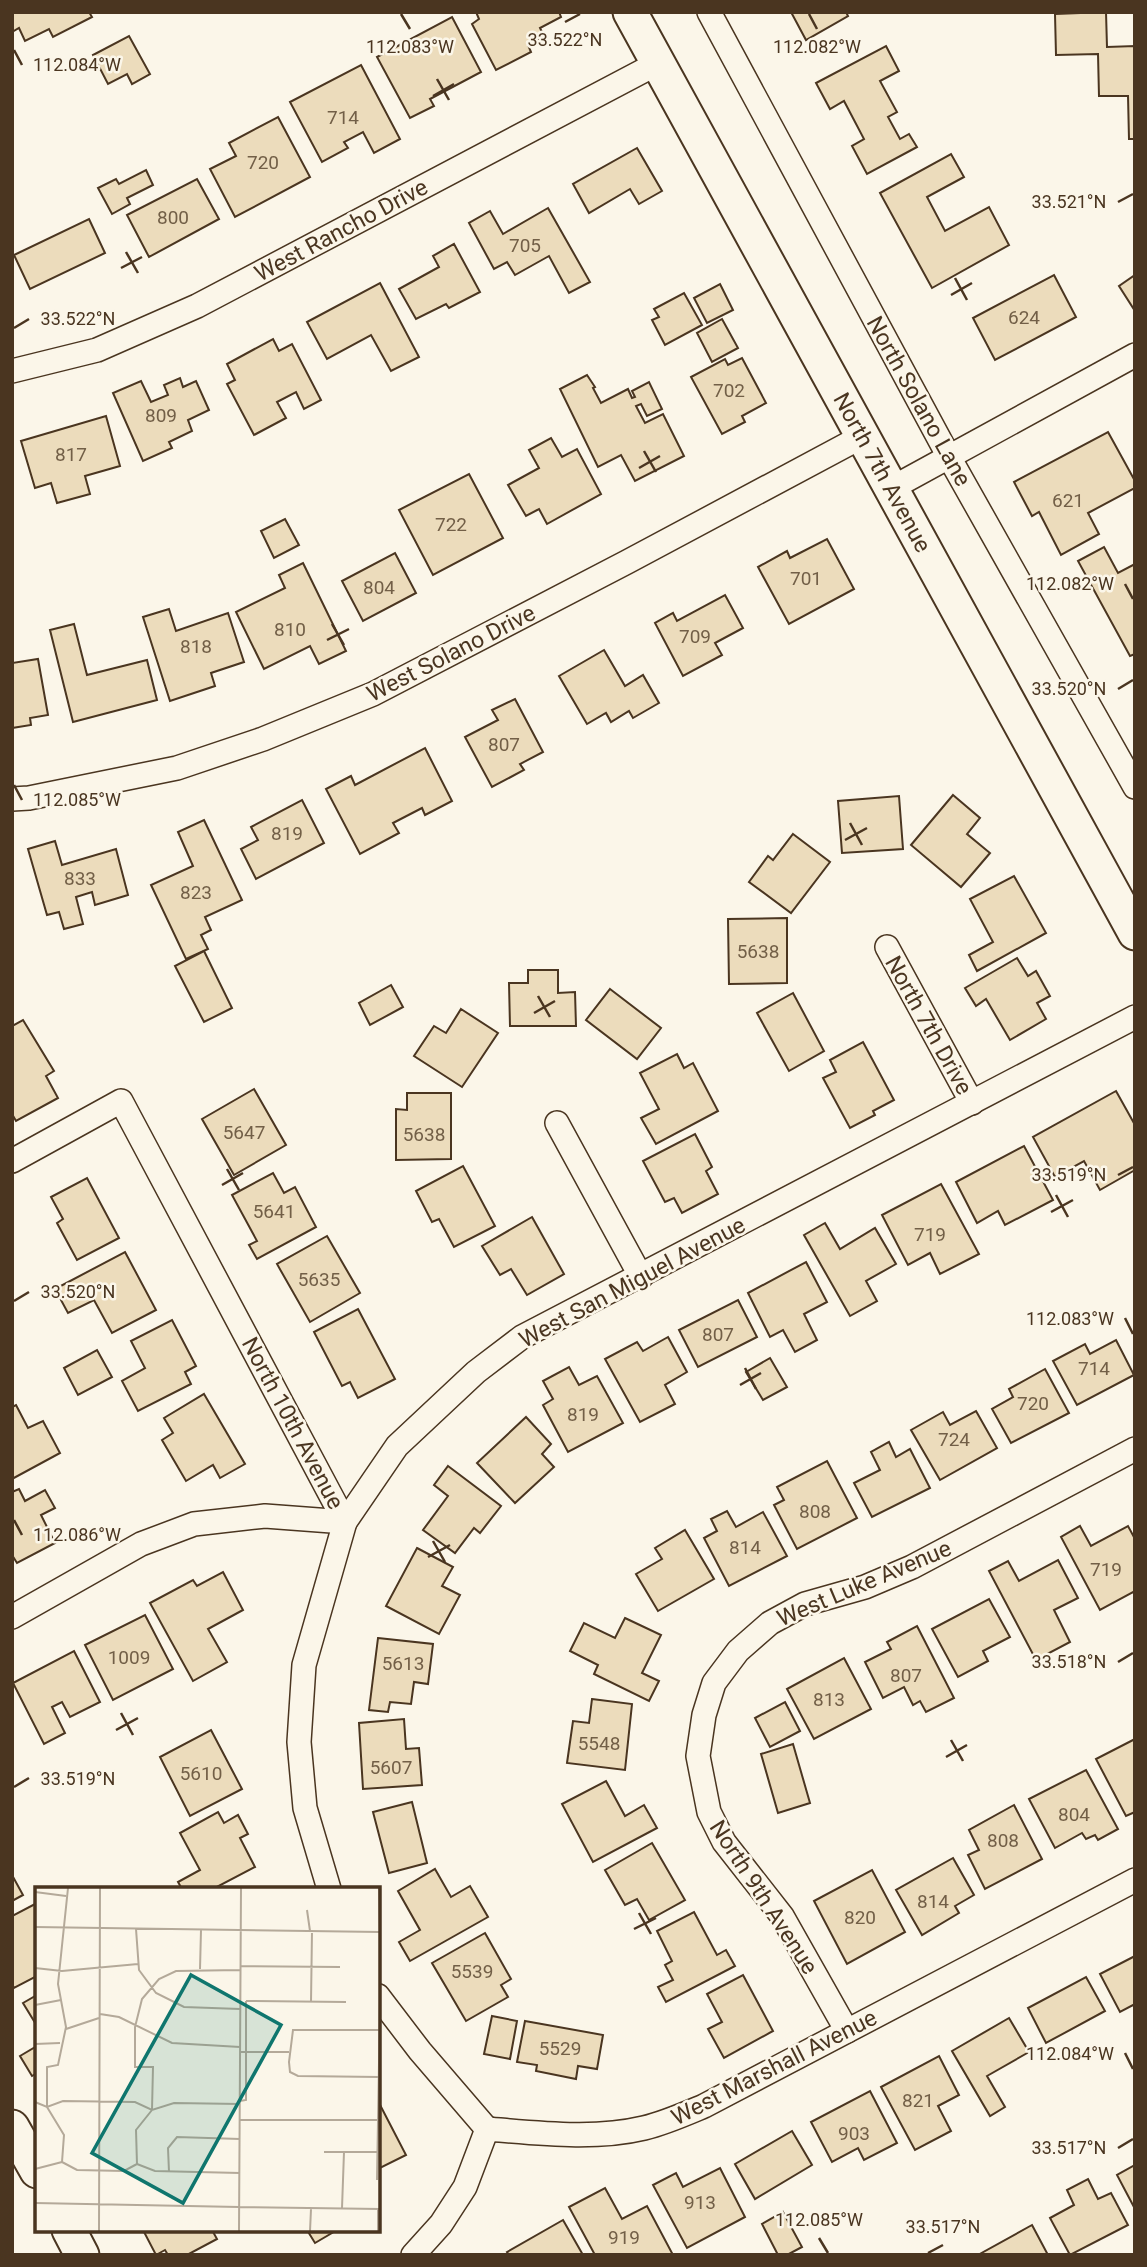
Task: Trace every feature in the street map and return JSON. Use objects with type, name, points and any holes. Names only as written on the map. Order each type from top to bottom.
[{"type":"main road","name":"North 7th Avenue","points":[[630,12],[1135,933]]},
{"type":"main road","points":[[12,2127],[35,2167]]},
{"type":"main road","points":[[70,2232],[82,2255]]},
{"type":"street","name":"North Solano Lane","points":[[709,12],[949,457],[1135,787]]},
{"type":"street","name":"West Rancho Drive","points":[[12,371],[97,350],[197,306],[658,63]]},
{"type":"street","points":[[892,488],[1135,355]]},
{"type":"street","name":"West Solano Drive","points":[[12,799],[29,798],[177,768],[263,739],[373,694],[863,436]]},
{"type":"street","name":"North 7th Drive","points":[[887,947],[972,1103]]},
{"type":"street","name":"West San Miguel Avenue","points":[[345,1522],[397,1446],[476,1372],[522,1337],[1135,1017]]},
{"type":"street","name":"North 10th Avenue","points":[[12,1161],[121,1101],[345,1522],[304,1665],[299,1742],[305,1808],[328,1887]]},
{"type":"street","points":[[557,1123],[641,1277]]},
{"type":"street","name":"West Luke Avenue","points":[[704,1715],[714,1683],[738,1651],[770,1623],[805,1604],[865,1587],[912,1567],[1135,1449]]},
{"type":"street","points":[[12,1617],[141,1544],[194,1524],[265,1516],[345,1522]]},
{"type":"street","name":"North 9th Avenue","points":[[704,1715],[698,1756],[709,1812],[724,1842],[782,1916],[847,2031]]},
{"type":"street","name":"West Marshall Avenue","points":[[487,2129],[598,2133],[642,2129],[671,2120],[704,2106],[1135,1880]]},
{"type":"street","points":[[380,1999],[420,2051],[487,2129],[465,2188],[441,2224],[412,2255]]},
{"type":"building","points":[[12,12],[89,12],[92,17],[53,37],[49,29],[25,41],[19,28],[12,32]]},
{"type":"building","points":[[476,12],[559,12],[561,17],[540,28],[544,36],[528,45],[531,52],[496,70],[472,24],[479,19]]},
{"type":"building","points":[[791,12],[846,12],[848,16],[806,40]]},
{"type":"building","points":[[1106,12],[1107,47],[1135,46],[1135,139],[1129,139],[1128,96],[1099,96],[1098,54],[1056,55],[1055,14]]},
{"type":"building","points":[[452,17],[481,72],[430,99],[434,106],[410,118],[377,57]]},
{"type":"building","points":[[129,36],[150,74],[132,84],[127,74],[108,84],[93,55]]},
{"type":"building","points":[[886,46],[899,71],[880,81],[897,112],[888,117],[900,139],[909,134],[917,147],[867,174],[852,146],[864,139],[844,101],[830,109],[816,83]]},
{"type":"building","points":[[361,65],[400,139],[374,153],[363,132],[344,142],[348,148],[322,162],[290,102]]},
{"type":"building","points":[[278,117],[310,177],[235,217],[210,169],[236,156],[229,143]]},
{"type":"building","points":[[637,148],[662,191],[639,204],[630,189],[589,213],[573,184]]},
{"type":"building","points":[[951,154],[964,177],[927,197],[945,231],[989,207],[1009,245],[932,288],[880,193]]},
{"type":"building","points":[[146,170],[153,185],[127,198],[130,204],[112,214],[98,188],[116,179],[119,184]]},
{"type":"building","points":[[197,179],[219,219],[149,257],[127,215]]},
{"type":"building","points":[[548,208],[590,282],[569,293],[549,256],[515,275],[507,262],[494,269],[469,223],[490,211],[503,234]]},
{"type":"building","points":[[89,219],[105,253],[30,289],[14,255]]},
{"type":"building","points":[[454,244],[480,292],[449,308],[446,304],[416,319],[399,289],[439,267],[433,256]]},
{"type":"building","points":[[1054,275],[1076,317],[995,360],[973,318]]},
{"type":"building","points":[[1135,275],[1135,311],[1119,286]]},
{"type":"building","points":[[380,283],[419,357],[391,371],[371,335],[327,359],[307,322]]},
{"type":"building","points":[[720,284],[733,310],[707,323],[694,298]]},
{"type":"building","points":[[684,293],[702,325],[665,345],[652,320],[659,317],[654,309]]},
{"type":"building","points":[[722,319],[738,348],[712,362],[697,333]]},
{"type":"building","points":[[273,339],[279,351],[292,344],[321,400],[304,409],[296,392],[277,402],[286,418],[254,435],[227,384],[235,380],[227,364]]},
{"type":"building","points":[[742,358],[766,403],[742,416],[745,422],[722,434],[691,377],[725,359],[728,365]]},
{"type":"building","points":[[587,375],[601,403],[628,389],[632,398],[635,397],[632,391],[649,382],[662,409],[647,416],[641,404],[636,406],[645,423],[663,414],[684,456],[635,481],[621,455],[598,467],[560,389]]},
{"type":"building","points":[[180,378],[183,387],[196,381],[209,410],[188,420],[192,431],[169,442],[172,448],[143,461],[113,393],[141,381],[151,402],[168,395],[164,385]]},
{"type":"building","points":[[106,416],[120,466],[85,476],[90,494],[57,503],[51,483],[35,488],[21,441]]},
{"type":"building","points":[[1108,432],[1135,481],[1135,488],[1088,513],[1099,534],[1061,555],[1039,512],[1032,516],[1014,482]]},
{"type":"building","points":[[551,438],[562,457],[577,449],[601,494],[547,524],[539,509],[526,516],[508,485],[539,468],[529,450]]},
{"type":"building","points":[[469,474],[503,538],[433,575],[399,510]]},
{"type":"building","points":[[285,519],[299,545],[274,558],[261,531]]},
{"type":"building","points":[[827,539],[854,589],[789,624],[758,567],[787,551],[790,558]]},
{"type":"building","points":[[1104,547],[1118,573],[1135,564],[1135,654],[1130,656],[1078,561]]},
{"type":"building","points":[[395,553],[416,593],[363,621],[342,581]]},
{"type":"building","points":[[303,563],[346,651],[319,664],[310,646],[264,669],[236,612],[285,588],[279,575]]},
{"type":"building","points":[[725,595],[743,628],[715,643],[722,655],[683,676],[655,623],[673,613],[677,621]]},
{"type":"building","points":[[169,609],[176,631],[228,613],[244,662],[211,673],[215,686],[170,701],[143,617]]},
{"type":"building","points":[[74,624],[87,675],[147,660],[157,700],[73,722],[50,630]]},
{"type":"building","points":[[604,650],[625,686],[643,675],[659,703],[633,718],[629,711],[611,722],[606,713],[587,724],[559,676]]},
{"type":"building","points":[[38,659],[48,715],[30,718],[31,725],[12,728],[12,663]]},
{"type":"building","points":[[515,699],[543,752],[520,764],[524,770],[492,787],[465,737],[498,720],[492,710]]},
{"type":"building","points":[[425,748],[452,801],[425,815],[422,808],[393,823],[399,833],[360,854],[326,789],[351,776],[355,785]]},
{"type":"building","points":[[953,795],[980,818],[967,834],[990,853],[961,887],[911,845]]},
{"type":"building","points":[[899,796],[903,849],[842,853],[838,801]]},
{"type":"building","points":[[302,800],[324,843],[256,879],[241,849],[258,840],[251,827]]},
{"type":"building","points":[[204,820],[242,900],[205,917],[211,930],[201,935],[208,949],[186,959],[151,885],[193,866],[178,832]]},
{"type":"building","points":[[793,834],[830,862],[791,913],[749,882],[768,856],[773,860]]},
{"type":"building","points":[[55,841],[62,865],[116,849],[128,895],[95,905],[92,892],[76,897],[83,924],[64,929],[59,912],[47,915],[28,849]]},
{"type":"building","points":[[1014,876],[1046,933],[977,971],[969,955],[993,942],[970,899]]},
{"type":"building","points":[[787,918],[787,983],[729,984],[728,919]]},
{"type":"building","points":[[204,951],[232,1008],[204,1022],[175,966]]},
{"type":"building","points":[[1017,958],[1028,976],[1036,971],[1050,996],[1037,1003],[1046,1019],[1010,1040],[986,999],[976,1006],[965,988]]},
{"type":"building","points":[[528,970],[558,970],[558,993],[575,992],[576,1026],[510,1026],[509,983],[528,983]]},
{"type":"building","points":[[391,985],[403,1007],[370,1025],[359,1003]]},
{"type":"building","points":[[610,989],[661,1028],[637,1059],[586,1020]]},
{"type":"building","points":[[793,993],[824,1051],[789,1071],[757,1013]]},
{"type":"building","points":[[461,1009],[498,1033],[462,1087],[414,1056],[434,1026],[446,1033]]},
{"type":"building","points":[[23,1020],[54,1071],[46,1076],[58,1098],[16,1121],[12,1114],[12,1026]]},
{"type":"building","points":[[863,1042],[894,1100],[873,1111],[875,1115],[850,1128],[823,1078],[836,1072],[830,1060]]},
{"type":"building","points":[[677,1054],[684,1068],[693,1063],[718,1111],[656,1144],[641,1118],[659,1109],[640,1073]]},
{"type":"building","points":[[254,1089],[286,1145],[234,1175],[202,1119]]},
{"type":"building","points":[[1116,1091],[1135,1125],[1135,1170],[1100,1190],[1084,1161],[1055,1177],[1033,1137]]},
{"type":"building","points":[[407,1093],[451,1093],[451,1159],[396,1160],[396,1109],[407,1110]]},
{"type":"building","points":[[695,1134],[712,1167],[706,1171],[718,1194],[682,1213],[674,1198],[665,1202],[643,1161]]},
{"type":"building","points":[[1024,1146],[1053,1200],[1005,1225],[998,1211],[977,1223],[956,1182]]},
{"type":"building","points":[[463,1166],[495,1226],[454,1247],[439,1219],[432,1222],[416,1191]]},
{"type":"building","points":[[273,1173],[284,1193],[295,1187],[316,1227],[257,1259],[249,1245],[257,1241],[232,1195]]},
{"type":"building","points":[[87,1178],[119,1238],[77,1260],[57,1223],[63,1219],[51,1197]]},
{"type":"building","points":[[941,1184],[979,1254],[940,1274],[930,1253],[908,1265],[882,1215]]},
{"type":"building","points":[[532,1217],[564,1274],[527,1295],[511,1269],[500,1275],[482,1246]]},
{"type":"building","points":[[825,1223],[840,1249],[875,1228],[896,1264],[866,1281],[877,1301],[850,1316],[804,1235]]},
{"type":"building","points":[[327,1236],[360,1293],[310,1322],[277,1264]]},
{"type":"building","points":[[125,1252],[156,1310],[112,1333],[94,1300],[68,1313],[55,1289]]},
{"type":"building","points":[[806,1262],[827,1302],[804,1314],[817,1340],[795,1352],[783,1330],[770,1337],[748,1293]]},
{"type":"building","points":[[738,1300],[757,1337],[698,1367],[679,1330]]},
{"type":"building","points":[[358,1309],[395,1379],[358,1398],[350,1382],[342,1386],[314,1332]]},
{"type":"building","points":[[172,1320],[196,1366],[185,1372],[191,1384],[138,1411],[122,1381],[145,1368],[131,1341]]},
{"type":"building","points":[[668,1337],[687,1372],[665,1385],[675,1404],[640,1422],[605,1359],[637,1342],[643,1351]]},
{"type":"building","points":[[1116,1340],[1134,1375],[1077,1405],[1053,1361],[1085,1344],[1090,1354]]},
{"type":"building","points":[[97,1350],[112,1377],[78,1395],[64,1368]]},
{"type":"building","points":[[770,1358],[787,1387],[763,1400],[746,1372]]},
{"type":"building","points":[[569,1367],[579,1385],[597,1376],[623,1423],[568,1452],[543,1405],[553,1399],[543,1381]]},
{"type":"building","points":[[1045,1369],[1069,1413],[1011,1443],[992,1409],[1013,1397],[1009,1389]]},
{"type":"building","points":[[204,1394],[245,1464],[220,1478],[213,1465],[186,1481],[162,1440],[173,1433],[164,1418]]},
{"type":"building","points":[[16,1405],[28,1428],[43,1421],[60,1453],[12,1479],[12,1407]]},
{"type":"building","points":[[976,1411],[997,1448],[940,1480],[911,1430],[943,1412],[950,1425]]},
{"type":"building","points":[[526,1417],[551,1444],[542,1454],[554,1467],[515,1503],[477,1463]]},
{"type":"building","points":[[889,1442],[896,1457],[910,1449],[930,1488],[872,1517],[854,1483],[880,1470],[871,1452]]},
{"type":"building","points":[[827,1461],[857,1518],[797,1549],[774,1505],[784,1500],[777,1487]]},
{"type":"building","points":[[448,1466],[501,1506],[480,1533],[474,1528],[455,1553],[423,1530],[448,1496],[434,1485]]},
{"type":"building","points":[[19,1489],[25,1501],[45,1490],[55,1508],[41,1515],[55,1543],[17,1563],[12,1555],[12,1492]]},
{"type":"building","points":[[727,1511],[736,1527],[763,1512],[787,1556],[729,1586],[704,1538],[717,1531],[711,1519]]},
{"type":"building","points":[[1080,1526],[1091,1546],[1128,1526],[1135,1539],[1135,1595],[1133,1592],[1100,1610],[1061,1537]]},
{"type":"building","points":[[685,1530],[714,1579],[658,1611],[636,1574],[662,1559],[655,1548]]},
{"type":"building","points":[[417,1548],[453,1567],[442,1586],[460,1595],[439,1634],[386,1606]]},
{"type":"building","points":[[1058,1560],[1078,1598],[1054,1610],[1070,1642],[1036,1660],[989,1571],[1008,1561],[1019,1581]]},
{"type":"building","points":[[223,1572],[243,1610],[208,1629],[227,1662],[193,1681],[150,1603],[193,1580],[197,1586]]},
{"type":"building","points":[[989,1599],[1010,1637],[983,1651],[988,1661],[958,1677],[932,1629]]},
{"type":"building","points":[[145,1615],[173,1669],[113,1700],[85,1645]]},
{"type":"building","points":[[625,1618],[661,1635],[642,1673],[659,1681],[649,1701],[594,1674],[598,1665],[570,1651],[584,1623],[615,1638]]},
{"type":"building","points":[[917,1626],[954,1698],[926,1712],[920,1701],[913,1705],[904,1687],[883,1698],[865,1662],[891,1649],[887,1642]]},
{"type":"building","points":[[378,1638],[433,1644],[428,1684],[414,1682],[411,1704],[390,1702],[388,1712],[369,1710]]},
{"type":"building","points":[[74,1651],[100,1702],[70,1717],[62,1702],[52,1707],[65,1733],[44,1744],[13,1683]]},
{"type":"building","points":[[844,1658],[871,1709],[814,1739],[787,1689]]},
{"type":"building","points":[[592,1699],[632,1704],[625,1770],[567,1763],[573,1721],[589,1723]]},
{"type":"building","points":[[785,1702],[800,1731],[770,1747],[755,1718]]},
{"type":"building","points":[[404,1719],[406,1749],[419,1748],[422,1785],[363,1789],[359,1723]]},
{"type":"building","points":[[211,1730],[242,1789],[190,1816],[160,1757]]},
{"type":"building","points":[[1135,1739],[1135,1812],[1126,1816],[1096,1759]]},
{"type":"building","points":[[793,1744],[810,1803],[778,1813],[761,1754]]},
{"type":"building","points":[[1086,1770],[1118,1829],[1098,1840],[1095,1835],[1086,1839],[1082,1833],[1055,1848],[1029,1799]]},
{"type":"building","points":[[606,1781],[625,1816],[644,1805],[657,1828],[593,1862],[562,1804]]},
{"type":"building","points":[[412,1802],[427,1863],[389,1873],[373,1812]]},
{"type":"building","points":[[1014,1805],[1042,1859],[985,1889],[968,1855],[979,1850],[969,1830]]},
{"type":"building","points":[[218,1812],[224,1823],[238,1815],[248,1834],[240,1838],[255,1867],[217,1887],[181,1887],[178,1882],[200,1870],[180,1833]]},
{"type":"building","points":[[652,1843],[685,1900],[649,1920],[637,1899],[625,1905],[605,1870]]},
{"type":"building","points":[[953,1858],[974,1895],[955,1906],[959,1913],[922,1935],[896,1890]]},
{"type":"building","points":[[435,1869],[451,1897],[470,1886],[488,1917],[410,1961],[399,1942],[420,1930],[398,1891]]},
{"type":"building","points":[[872,1870],[905,1932],[847,1964],[814,1901]]},
{"type":"building","points":[[12,1875],[23,1895],[12,1901]]},
{"type":"building","points":[[35,1904],[35,1977],[14,1988],[12,1984],[12,1916]]},
{"type":"building","points":[[694,1912],[717,1955],[726,1950],[735,1966],[666,2002],[658,1987],[673,1980],[665,1965],[672,1961],[657,1931]]},
{"type":"building","points":[[485,1933],[511,1979],[501,1985],[508,1997],[466,2021],[432,1963]]},
{"type":"building","points":[[1135,1956],[1135,2007],[1133,2005],[1120,2012],[1100,1974]]},
{"type":"building","points":[[743,1975],[773,2031],[724,2058],[708,2029],[722,2022],[707,1994]]},
{"type":"building","points":[[1086,1977],[1105,2011],[1046,2043],[1028,2008]]},
{"type":"building","points":[[35,1996],[35,2023],[23,2003]]},
{"type":"building","points":[[492,2016],[517,2021],[510,2059],[484,2054]]},
{"type":"building","points":[[1009,2018],[1029,2052],[987,2076],[1005,2107],[990,2116],[952,2051]]},
{"type":"building","points":[[525,2021],[603,2035],[597,2069],[578,2066],[576,2079],[536,2071],[537,2065],[517,2062]]},
{"type":"building","points":[[35,2047],[35,2074],[32,2076],[20,2056]]},
{"type":"building","points":[[939,2056],[959,2095],[938,2106],[951,2131],[915,2150],[881,2087]]},
{"type":"building","points":[[870,2091],[897,2143],[864,2160],[858,2148],[832,2162],[811,2122]]},
{"type":"building","points":[[380,2105],[406,2155],[380,2168]]},
{"type":"building","points":[[792,2131],[812,2165],[755,2199],[735,2164]]},
{"type":"building","points":[[1135,2165],[1135,2209],[1117,2175]]},
{"type":"building","points":[[720,2168],[745,2217],[687,2248],[653,2185],[676,2173],[683,2187]]},
{"type":"building","points":[[1088,2179],[1098,2199],[1111,2193],[1128,2225],[1070,2255],[1050,2218],[1074,2205],[1067,2190]]},
{"type":"building","points":[[605,2188],[622,2219],[647,2206],[673,2255],[595,2255],[569,2207]]},
{"type":"building","points":[[783,2212],[802,2247],[787,2255],[778,2255],[762,2224]]},
{"type":"building","points":[[563,2220],[583,2255],[509,2255],[507,2252]]},
{"type":"building","points":[[1032,2225],[1048,2255],[978,2255]]},
{"type":"building","points":[[144,2232],[213,2232],[217,2239],[187,2255],[168,2255],[165,2250],[156,2255]]},
{"type":"building","points":[[308,2232],[334,2232],[315,2243]]}]
